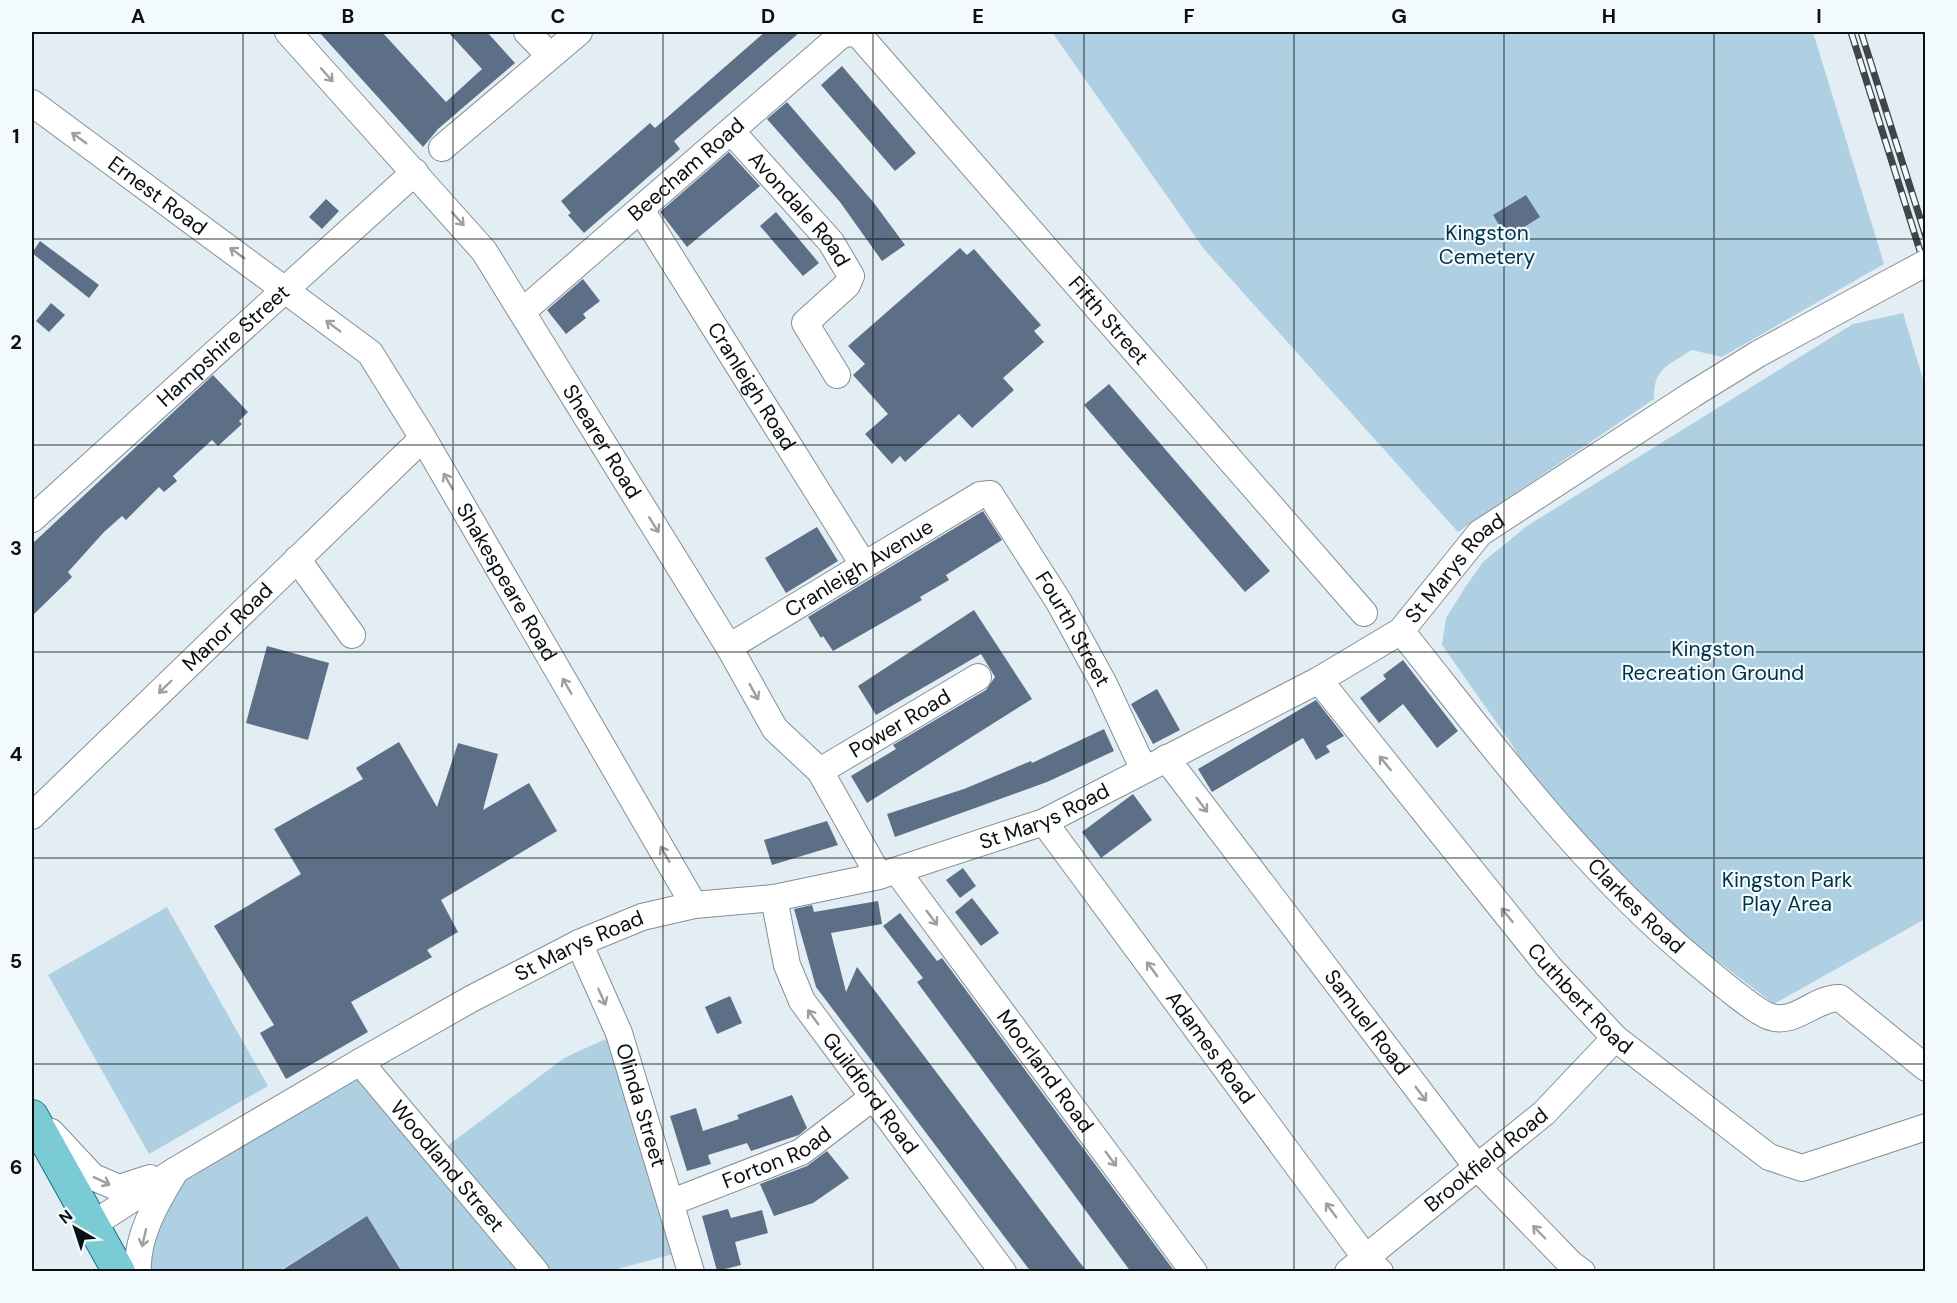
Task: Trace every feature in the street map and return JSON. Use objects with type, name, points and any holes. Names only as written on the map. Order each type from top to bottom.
[{"type":"main road","points":[[32,1116],[119,1272]]},
{"type":"street","name":"Shearer Road","points":[[288,32],[472,234],[523,311],[729,647],[775,729],[820,771],[888,874]]},
{"type":"street","points":[[527,32],[550,57]]},
{"type":"street","points":[[442,148],[579,32]]},
{"type":"street","name":"Beecham Road","points":[[523,311],[840,36],[851,32]]},
{"type":"street","name":"Fifth Street","points":[[851,32],[860,36],[1364,613]]},
{"type":"street","name":"Ernest Road","points":[[32,103],[284,288]]},
{"type":"street","name":"Avondale Road","points":[[731,131],[831,242],[847,267],[850,276],[848,285],[805,323],[837,375]]},
{"type":"street","name":"Hampshire Street","points":[[32,519],[284,288],[415,172]]},
{"type":"street","name":"Cranleigh Road","points":[[641,210],[863,564]]},
{"type":"street","name":"St Marys Road","points":[[92,1225],[176,1170],[360,1062],[471,999],[579,943],[642,917],[694,905],[774,898],[888,874],[1044,822],[1319,680],[1401,631],[1480,533],[1702,388],[1926,263]]},
{"type":"street","name":"Shakespeare Road","points":[[284,288],[370,353],[423,438],[694,905]]},
{"type":"street","name":"Manor Road","points":[[32,816],[423,438]]},
{"type":"street","name":"Cranleigh Avenue","points":[[729,647],[980,495],[990,494]]},
{"type":"street","name":"Fourth Street","points":[[990,494],[1059,602],[1104,684],[1155,764]]},
{"type":"street","points":[[297,559],[352,635]]},
{"type":"street","name":"Clarkes Road","points":[[1401,631],[1572,843],[1647,921],[1708,972],[1768,1016],[1787,1019],[1830,998],[1840,998],[1926,1068]]},
{"type":"street","name":"Power Road","points":[[820,771],[978,677]]},
{"type":"street","name":"Cuthbert Road","points":[[1319,680],[1548,966],[1615,1038],[1769,1157],[1802,1168],[1926,1127]]},
{"type":"street","name":"Samuel Road","points":[[1155,764],[1477,1167],[1571,1264],[1582,1272]]},
{"type":"street","name":"Adames Road","points":[[1044,822],[1364,1267]]},
{"type":"street","name":"Moorland Road","points":[[888,874],[1194,1272]]},
{"type":"street","name":"Guildford Road","points":[[774,898],[787,965],[802,1001],[1003,1272]]},
{"type":"street","name":"Olinda Street","points":[[579,943],[619,1033],[692,1272]]},
{"type":"street","name":"Brookfield Road","points":[[1364,1267],[1477,1167],[1544,1113],[1615,1038]]},
{"type":"street","name":"Woodland Street","points":[[360,1062],[536,1272]]},
{"type":"street","name":"Forton Road","points":[[672,1202],[801,1152],[872,1098]]},
{"type":"street","points":[[32,1110],[93,1177],[119,1188],[176,1170]]},
{"type":"street","points":[[138,1272],[145,1234],[153,1208],[176,1170]]},
{"type":"green space","name":"Kingston Cemetery","points":[[1052,32],[1813,32],[1884,264],[1722,357],[1692,350],[1676,360],[1664,368],[1656,380],[1654,399],[1458,532],[1204,249]]},
{"type":"green space","name":"Kingston Recreation Ground","points":[[1903,313],[1926,389],[1925,919],[1774,1004],[1652,911],[1525,769],[1513,746],[1442,645],[1446,618],[1483,562],[1527,526],[1853,324]]},
{"type":"green space","points":[[167,907],[268,1086],[149,1154],[48,975]]},
{"type":"green space","points":[[619,1033],[654,1196],[674,1208],[677,1253],[610,1271],[543,1271],[446,1147],[564,1058]]},
{"type":"green space","points":[[360,1062],[536,1271],[402,1271],[367,1216],[279,1271],[138,1272],[176,1170]]},
{"type":"building","points":[[319,32],[382,32],[446,102],[482,69],[448,32],[487,32],[515,63],[438,129],[423,147]]},
{"type":"building","points":[[765,32],[800,32],[674,141],[680,149],[584,233],[568,215],[571,213],[561,201],[650,123],[655,128]]},
{"type":"building","points":[[842,66],[916,153],[895,171],[821,85]]},
{"type":"building","points":[[787,102],[874,203],[905,245],[882,261],[840,202],[767,119]]},
{"type":"building","points":[[729,152],[760,186],[687,247],[660,212]]},
{"type":"building","points":[[1526,195],[1540,217],[1507,238],[1493,215]]},
{"type":"building","points":[[326,199],[339,211],[322,229],[309,217]]},
{"type":"building","points":[[776,212],[819,263],[803,276],[760,226]]},
{"type":"building","points":[[40,241],[99,285],[89,298],[32,253]]},
{"type":"building","points":[[960,248],[967,255],[974,249],[1041,325],[1034,331],[1044,342],[1003,378],[1014,390],[972,428],[959,414],[905,462],[900,456],[892,464],[865,434],[888,414],[853,375],[865,364],[848,346]]},
{"type":"building","points":[[583,279],[600,301],[583,314],[586,318],[566,334],[547,310]]},
{"type":"building","points":[[51,303],[65,315],[49,332],[36,321]]},
{"type":"building","points":[[213,375],[248,412],[239,421],[242,424],[218,446],[212,440],[173,476],[177,481],[164,492],[159,487],[126,520],[122,516],[104,532],[68,572],[72,577],[32,616],[32,544]]},
{"type":"building","points":[[1109,384],[1270,571],[1245,592],[1084,405]]},
{"type":"building","points":[[983,511],[1002,540],[946,575],[949,580],[920,597],[922,600],[833,651],[823,636],[821,638],[808,617]]},
{"type":"building","points":[[817,527],[838,561],[786,593],[765,558]]},
{"type":"building","points":[[974,610],[1032,699],[867,803],[851,776],[896,749],[893,745],[986,690],[995,677],[981,654],[876,715],[858,686]]},
{"type":"building","points":[[267,646],[329,663],[308,740],[246,723]]},
{"type":"building","points":[[1403,660],[1458,731],[1437,748],[1403,704],[1379,723],[1360,698],[1386,679],[1383,675]]},
{"type":"building","points":[[1157,689],[1180,730],[1153,744],[1131,704]]},
{"type":"building","points":[[1316,700],[1344,736],[1326,746],[1330,752],[1316,760],[1303,738],[1212,792],[1198,769]]},
{"type":"building","points":[[1104,729],[1114,751],[1047,782],[895,837],[887,814],[964,789],[1031,761],[1032,763]]},
{"type":"building","points":[[399,742],[437,807],[458,743],[498,754],[483,810],[529,783],[557,831],[441,900],[458,932],[427,950],[432,957],[351,1002],[368,1032],[286,1079],[260,1033],[274,1025],[214,926],[301,874],[274,829],[363,779],[356,768]]},
{"type":"building","points":[[1133,794],[1152,820],[1101,858],[1082,832]]},
{"type":"building","points":[[827,821],[838,845],[772,865],[764,840]]},
{"type":"building","points":[[963,868],[976,886],[960,898],[946,880]]},
{"type":"building","points":[[972,898],[999,933],[981,946],[955,912]]},
{"type":"building","points":[[878,901],[882,924],[831,933],[846,992],[857,967],[1087,1272],[1031,1272],[816,987],[794,909],[812,905],[814,912]]},
{"type":"building","points":[[900,913],[937,961],[942,958],[1175,1272],[1131,1272],[917,982],[923,978],[883,926]]},
{"type":"building","points":[[730,996],[742,1023],[717,1034],[705,1007]]},
{"type":"building","points":[[792,1095],[807,1128],[799,1135],[751,1151],[747,1143],[708,1155],[711,1164],[687,1171],[670,1116],[696,1108],[703,1131],[739,1119],[737,1115]]},
{"type":"building","points":[[827,1151],[849,1178],[813,1203],[774,1216],[760,1184],[807,1166]]},
{"type":"building","points":[[728,1209],[731,1218],[762,1210],[768,1233],[735,1242],[741,1265],[717,1271],[702,1216]]},
{"type":"building","points":[[367,1216],[402,1272],[279,1272]]},
{"type":"railway","points":[[1851,32],[1926,270]]},
{"type":"railway","points":[[1861,32],[1926,237]]},
{"type":"park label","name":"Kingston Park Play Area","points":[[1787,892]]}]
